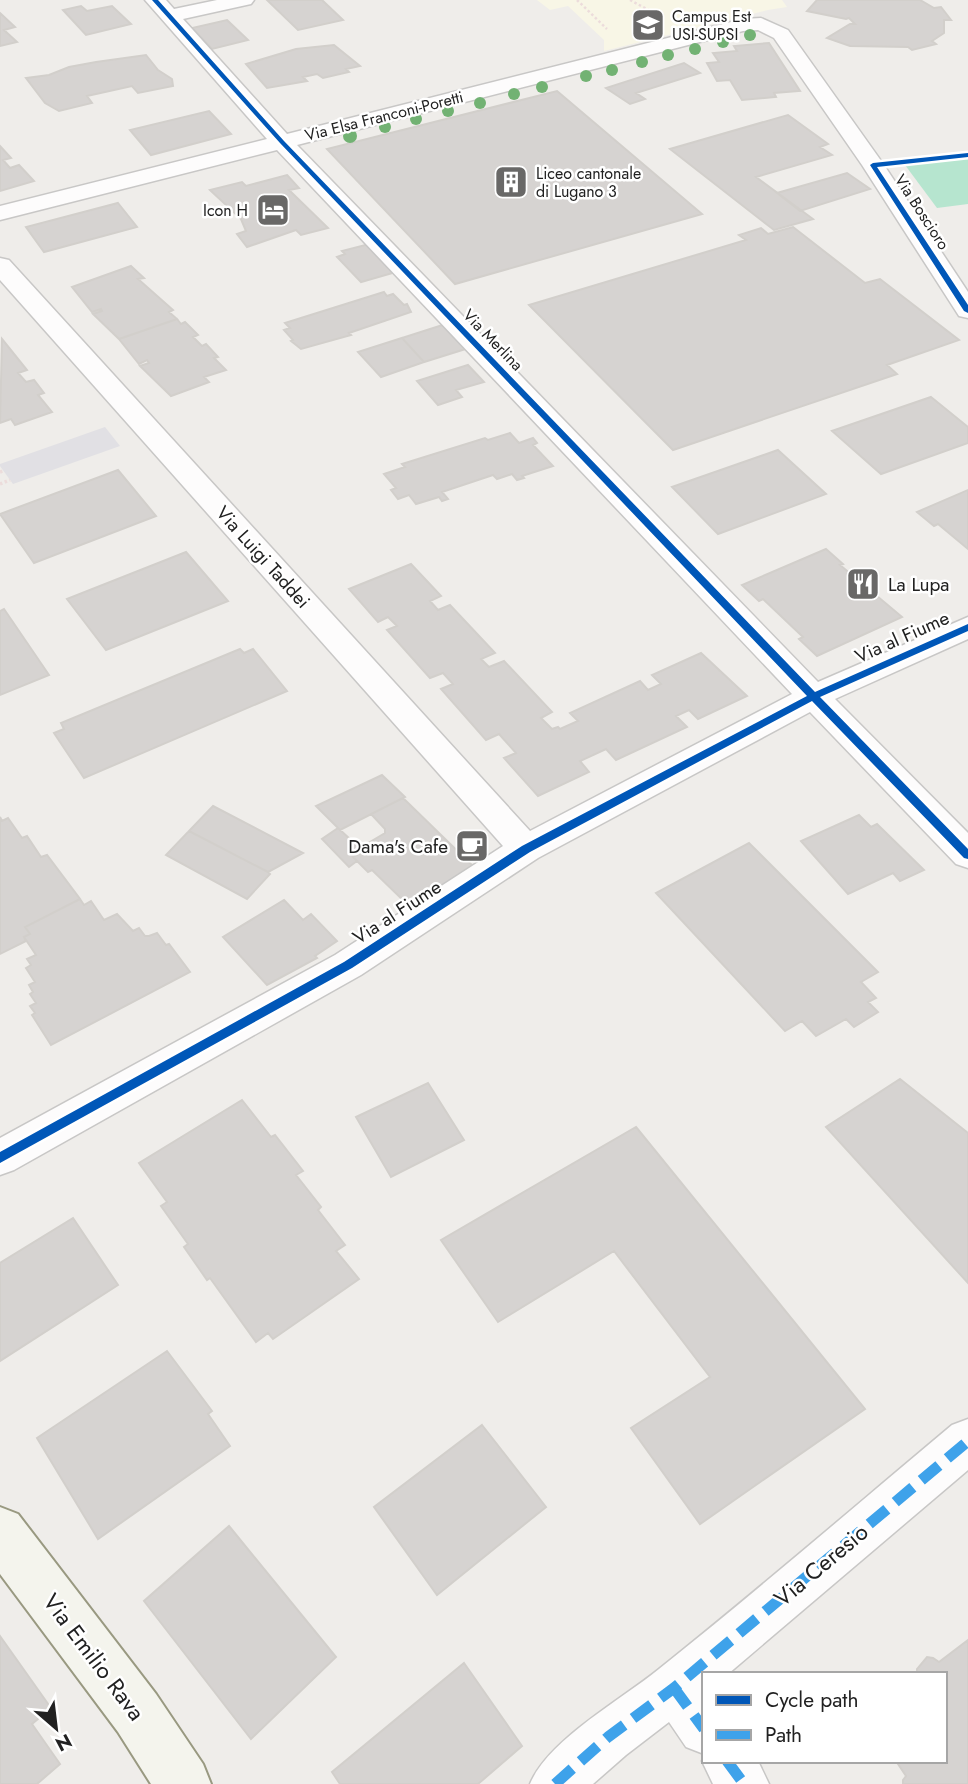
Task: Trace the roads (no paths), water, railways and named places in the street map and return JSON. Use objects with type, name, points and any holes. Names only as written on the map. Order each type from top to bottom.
[{"type":"main road","name":"Via Emilio Rava","points":[[0,1532],[137,1713],[183,1784]]},
{"type":"street","points":[[162,8],[244,0]]},
{"type":"street","name":"Via Merlina","points":[[162,8],[282,142],[812,697]]},
{"type":"street","name":"Via Elsa Franconi-Poretti","points":[[0,213],[743,25],[768,26]]},
{"type":"street","name":"Via Boscioro","points":[[768,26],[781,34],[873,165],[968,311]]},
{"type":"street","name":"Via Luigi Taddei","points":[[0,265],[526,849]]},
{"type":"street","name":"Via al Fiume","points":[[0,1158],[348,965],[526,849],[812,697],[968,627]]},
{"type":"street","points":[[812,697],[968,855]]},
{"type":"street","name":"Via Ceresio","points":[[555,1784],[608,1737],[674,1688],[968,1441]]},
{"type":"street","points":[[674,1688],[702,1726]]},
{"type":"street","points":[[728,1763],[744,1784]]},
{"type":"place","name":"Campus Est USI-SUPSI","points":[[648,25]]},
{"type":"place","name":"Liceo cantonale di Lugano 3","points":[[511,182]]},
{"type":"place","name":"Icon H","points":[[273,210]]},
{"type":"place","name":"La Lupa","points":[[863,584]]},
{"type":"place","name":"Dama's Cafe","points":[[472,846]]}]
